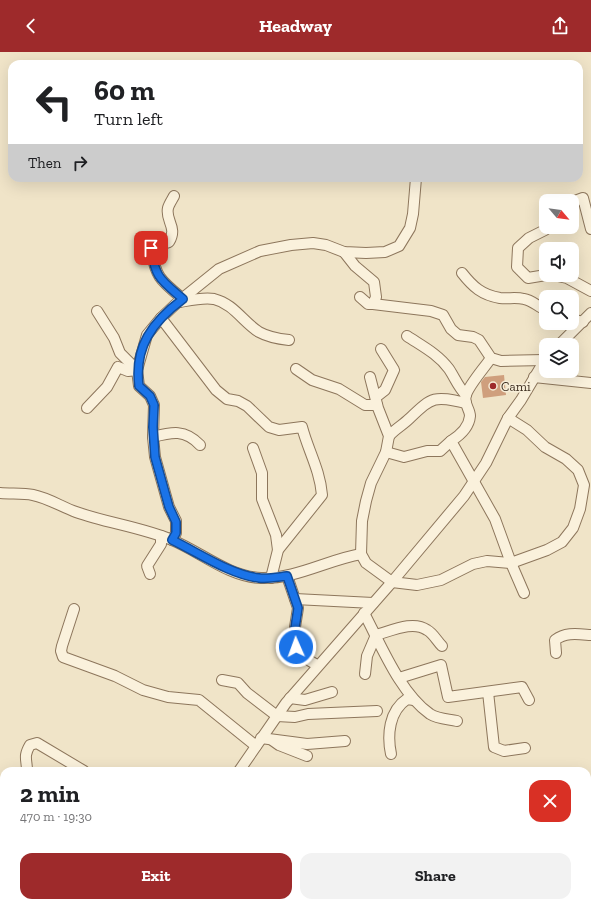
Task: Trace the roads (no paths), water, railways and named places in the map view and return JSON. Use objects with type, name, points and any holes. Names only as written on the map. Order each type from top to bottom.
[{"type":"street","points":[[172,540],[176,533],[176,522],[169,507],[155,457],[153,437],[154,405],[150,396],[139,386],[137,370],[147,335],[161,318],[219,269],[260,251],[291,244],[313,243],[326,245],[344,252],[385,252],[399,246],[410,228],[413,214],[416,182]]},
{"type":"street","points":[[174,196],[168,208],[168,215],[173,228],[173,235],[170,242],[151,248],[156,273],[160,280],[181,300],[214,299],[226,304],[259,332],[275,338],[289,340]]},
{"type":"street","points":[[579,199],[583,198],[591,227]]},
{"type":"street","points":[[539,233],[529,238],[518,248],[517,267],[528,278],[539,276]]},
{"type":"street","points":[[344,252],[355,266],[374,282],[376,297],[373,304]]},
{"type":"street","points":[[462,274],[475,289],[487,295],[499,298],[523,298],[530,300],[539,307]]},
{"type":"street","points":[[574,282],[591,291]]},
{"type":"street","points":[[360,297],[368,304],[431,311],[443,315],[451,329],[458,335],[473,337],[479,340],[491,358],[500,361],[539,359]]},
{"type":"street","points":[[97,311],[114,338],[120,353],[137,370]]},
{"type":"street","points":[[567,338],[591,313]]},
{"type":"street","points":[[161,318],[216,390],[227,399],[238,401],[247,406],[269,427],[279,430],[302,427],[316,465],[322,495],[278,550]]},
{"type":"street","points":[[579,321],[583,322]]},
{"type":"street","points":[[386,452],[404,457],[428,451],[440,451],[459,436],[466,427],[470,417],[466,399],[449,369],[438,356],[407,336]]},
{"type":"street","points":[[296,369],[312,380],[339,389],[365,405],[376,401],[385,390],[394,370],[381,349]]},
{"type":"street","points":[[466,399],[491,358]]},
{"type":"street","points":[[87,408],[107,387],[118,367],[128,372],[137,370]]},
{"type":"street","points":[[244,767],[263,741],[277,716],[290,698],[317,665],[392,582],[464,496],[473,480],[486,463],[508,418],[521,400],[539,369]]},
{"type":"street","points":[[370,377],[376,401],[389,436],[386,452],[371,483],[366,501],[362,521],[361,554],[366,563],[392,582],[417,585],[441,580],[473,564],[487,561],[511,563],[547,550],[562,542],[573,528],[587,485],[578,470],[566,459],[545,447],[527,430],[508,418]]},
{"type":"street","points":[[534,378],[591,383]]},
{"type":"street","points":[[389,436],[424,404],[433,399],[466,399]]},
{"type":"street","points":[[153,437],[178,432],[186,433],[200,445]]},
{"type":"street","points":[[451,441],[495,519],[524,593]]},
{"type":"street","points":[[253,448],[262,473],[262,499],[276,535],[278,550],[271,578]]},
{"type":"street","points":[[0,493],[34,495],[75,512],[162,536],[215,561],[228,570],[259,578],[287,576],[344,556],[361,554]]},
{"type":"street","points":[[150,574],[147,566],[161,544],[162,536]]},
{"type":"street","points":[[287,576],[298,608],[295,628],[296,647],[310,661],[317,665]]},
{"type":"street","points":[[295,599],[373,603]]},
{"type":"street","points":[[74,609],[61,650],[63,657],[115,676],[143,690],[168,697],[199,700],[263,741],[279,745],[307,756]]},
{"type":"street","points":[[364,613],[399,678],[414,700],[431,714],[440,718],[457,721]]},
{"type":"street","points":[[376,635],[400,628],[418,625],[428,630],[442,646]]},
{"type":"street","points":[[556,653],[555,640],[557,638],[567,634],[591,635]]},
{"type":"street","points":[[365,674],[367,656],[376,635]]},
{"type":"street","points":[[399,678],[440,665],[448,697],[522,687],[529,700]]},
{"type":"street","points":[[222,680],[238,683],[247,693],[277,716],[295,717],[308,714],[377,710]]},
{"type":"street","points":[[290,698],[304,700],[332,692]]},
{"type":"street","points":[[488,692],[494,747],[504,750],[525,748]]},
{"type":"street","points":[[391,754],[389,745],[390,730],[396,708],[407,699],[414,700]]},
{"type":"street","points":[[263,741],[307,744],[345,741]]},
{"type":"street","points":[[26,767],[24,759],[26,752],[30,745],[37,743],[77,767]]},
{"type":"place","name":"Cami","points":[[493,386]]}]
